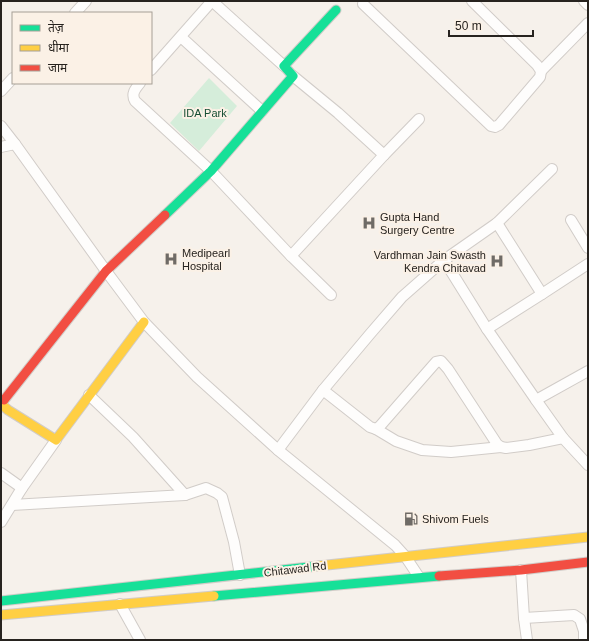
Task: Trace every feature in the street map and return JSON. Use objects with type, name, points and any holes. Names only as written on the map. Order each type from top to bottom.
[{"type":"main road","points":[[144,322],[56,440],[1,404],[106,271],[211,171],[293,76],[284,66],[336,10]]},
{"type":"main road","name":"Chitawad Rd","points":[[1,601],[588,537]]},
{"type":"main road","name":"Chitawad Rd","points":[[1,615],[419,576],[521,570],[588,562]]},
{"type":"street","points":[[76,12],[86,1]]},
{"type":"street","points":[[152,69],[212,1],[284,66]]},
{"type":"street","points":[[472,1],[541,71]]},
{"type":"street","points":[[584,1],[588,5]]},
{"type":"street","points":[[363,4],[491,126],[495,127],[499,125],[540,77],[541,71],[588,23]]},
{"type":"street","points":[[181,37],[262,111]]},
{"type":"street","points":[[293,76],[338,113],[384,155]]},
{"type":"street","points":[[1,91],[12,79]]},
{"type":"street","points":[[139,84],[135,88],[133,94],[135,102],[211,171],[330,295]]},
{"type":"street","points":[[291,256],[418,119]]},
{"type":"street","points":[[1,126],[144,322],[197,377],[278,450],[395,545],[419,576]]},
{"type":"street","points":[[1,147],[15,144]]},
{"type":"street","points":[[278,450],[323,390],[402,297],[444,260],[497,223],[552,169]]},
{"type":"street","points":[[571,220],[588,248]]},
{"type":"street","points":[[497,223],[542,294]]},
{"type":"street","points":[[444,260],[487,329],[536,400],[563,438],[588,465]]},
{"type":"street","points":[[487,329],[588,264]]},
{"type":"street","points":[[376,429],[436,362],[441,361],[448,369],[497,444],[501,447]]},
{"type":"street","points":[[536,400],[588,371]]},
{"type":"street","points":[[323,390],[370,427],[396,441],[422,450],[451,452],[501,447],[506,448],[563,438]]},
{"type":"street","points":[[89,396],[133,437],[185,495]]},
{"type":"street","points":[[1,522],[22,488],[56,440]]},
{"type":"street","points":[[1,473],[22,488]]},
{"type":"street","points":[[12,505],[185,495],[206,488],[222,496],[234,542],[240,575]]},
{"type":"street","points":[[521,570],[527,640]]},
{"type":"street","points":[[120,604],[140,640]]},
{"type":"street","points":[[524,618],[574,615],[580,619],[584,631],[584,640]]},
{"type":"green space","name":"IDA Park","points":[[209,78],[237,106],[199,151],[170,123]]},
{"type":"traffic: fast","points":[[165,215],[211,171],[293,76],[284,66],[336,10]]},
{"type":"traffic: fast","points":[[1,601],[318,566]]},
{"type":"traffic: fast","points":[[214,596],[439,576]]},
{"type":"traffic: slow","points":[[4,400],[1,404],[8,410],[56,440],[144,322]]},
{"type":"traffic: slow","points":[[318,566],[588,537]]},
{"type":"traffic: slow","points":[[1,615],[214,596]]},
{"type":"traffic: jam","points":[[4,400],[106,271],[165,215]]},
{"type":"traffic: jam","points":[[439,576],[521,570],[588,562]]},
{"type":"place","name":"Gupta Hand Surgery Centre","points":[[369,223]]},
{"type":"place","name":"Medipearl Hospital","points":[[171,259]]},
{"type":"place","name":"Vardhman Jain Swasth Kendra Chitavad","points":[[497,261]]},
{"type":"place","name":"Shivom Fuels","points":[[411,519]]}]
